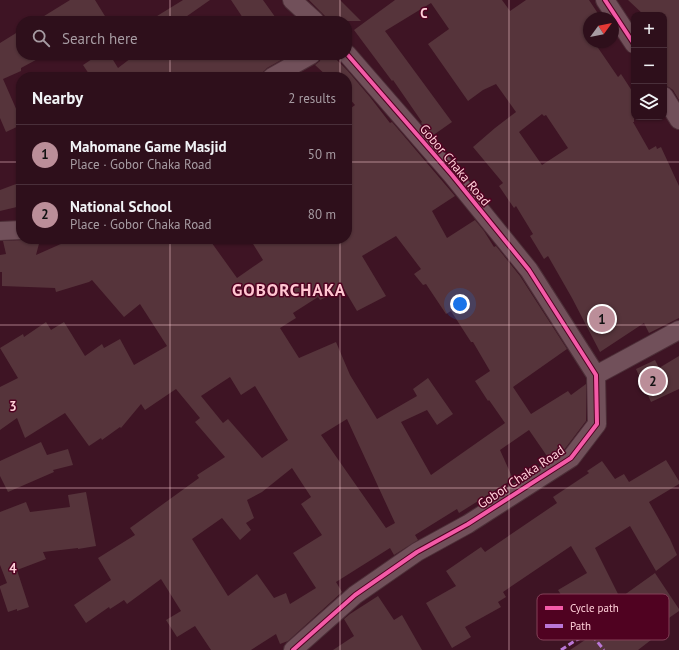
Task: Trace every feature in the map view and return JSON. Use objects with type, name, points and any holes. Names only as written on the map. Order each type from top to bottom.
[{"type":"street","points":[[292,0],[310,16]]},
{"type":"street","points":[[605,0],[631,39]]},
{"type":"street","points":[[281,72],[302,60]]},
{"type":"street","name":"Gobor Chaka Road","points":[[293,650],[355,595],[417,552],[468,524],[571,458],[597,424],[596,375],[529,270],[452,176],[352,60]]},
{"type":"street","points":[[667,101],[679,120]]},
{"type":"street","points":[[0,231],[16,230]]},
{"type":"street","points":[[596,375],[679,330]]},
{"type":"building","points":[[70,0],[95,0],[105,16],[44,16]]},
{"type":"building","points":[[183,0],[210,0],[187,16],[157,16]]},
{"type":"building","points":[[231,0],[263,0],[274,16],[242,16]]},
{"type":"building","points":[[309,0],[340,0],[361,21],[352,21],[352,16],[325,16]]},
{"type":"building","points":[[395,0],[502,0],[510,11],[526,0],[589,0],[597,12],[583,12],[583,48],[598,48],[618,77],[621,74],[631,89],[631,120],[634,120],[633,122],[649,150],[656,146],[657,149],[661,147],[679,186],[679,318],[649,333],[644,323],[600,352],[548,256],[544,259],[530,236],[533,234],[516,206],[514,208],[499,186],[503,183],[473,147],[516,112],[496,84],[483,90],[468,101],[428,44],[449,29],[431,3],[385,31],[452,122],[432,136],[421,123],[422,122],[393,80],[392,81],[354,30]],"holes":[[[542,114],[544,116],[546,115],[568,148],[542,165],[519,132]]]},
{"type":"building","points":[[628,0],[679,0],[679,100],[673,90],[667,87],[667,12],[641,12]]},
{"type":"building","points":[[16,33],[16,60],[36,60],[21,68],[21,71],[3,79],[16,109],[16,127],[6,132],[0,118],[0,43]]},
{"type":"building","points":[[90,60],[113,60],[118,68],[128,60],[281,60],[263,72],[88,72],[83,65]]},
{"type":"building","points":[[320,60],[337,60],[349,72],[323,72],[315,65]]},
{"type":"building","points":[[352,76],[390,123],[392,122],[455,196],[432,211],[447,238],[475,220],[494,247],[496,246],[520,276],[567,349],[513,387],[531,414],[568,391],[571,395],[586,384],[586,421],[564,450],[549,459],[529,430],[500,450],[513,479],[459,513],[457,509],[415,535],[418,540],[394,555],[390,548],[336,582],[342,592],[288,641],[280,644],[276,634],[251,650],[211,650],[195,626],[177,637],[166,620],[181,611],[161,579],[127,604],[124,600],[110,609],[109,607],[86,623],[74,605],[111,580],[98,558],[135,535],[130,528],[199,478],[197,475],[225,457],[195,422],[200,418],[176,389],[145,410],[141,404],[121,428],[120,427],[102,440],[101,438],[89,446],[65,413],[25,438],[17,418],[0,430],[0,387],[18,378],[0,348],[23,334],[24,337],[46,322],[51,330],[64,322],[85,356],[102,344],[104,348],[120,339],[134,365],[167,346],[140,304],[124,317],[92,280],[56,292],[55,288],[2,286],[0,255],[6,254],[3,241],[16,240],[16,244],[39,244],[36,255],[61,244],[213,244],[237,278],[263,260],[253,244],[352,244],[352,107],[355,105],[352,102]],"holes":[[[396,236],[421,269],[414,274],[423,285],[426,284],[446,314],[451,311],[471,342],[473,342],[490,371],[475,381],[505,423],[431,475],[401,422],[427,410],[437,425],[453,414],[428,378],[413,389],[417,396],[377,419],[350,375],[336,342],[299,358],[280,328],[296,318],[293,313],[318,297],[320,300],[344,289],[357,311],[386,296],[362,256]],[[230,377],[241,395],[255,386],[288,440],[262,458],[228,419],[223,423],[201,396]],[[347,419],[395,523],[386,528],[321,435]],[[292,468],[311,497],[301,504],[322,535],[293,553],[316,588],[290,604],[286,593],[274,598],[257,574],[228,596],[192,539],[222,518],[240,540],[251,530],[246,523],[254,518],[247,500],[262,492]]]},
{"type":"building","points":[[16,184],[16,207],[0,211],[0,190]]},
{"type":"building","points":[[679,356],[679,389],[651,402],[636,369],[655,360],[659,368]]},
{"type":"building","points":[[41,442],[47,455],[68,449],[73,465],[53,470],[54,472],[8,492],[0,476],[0,461]]},
{"type":"building","points":[[666,460],[679,481],[679,484],[649,502],[670,539],[677,555],[656,571],[630,526],[595,548],[618,594],[560,594],[558,590],[587,573],[571,546],[503,592],[506,597],[498,602],[501,607],[465,627],[471,637],[452,648],[426,603],[456,586],[446,571],[481,547],[485,552],[557,503],[553,497],[589,473],[587,471],[602,461],[615,479],[624,474],[629,482]]},
{"type":"building","points":[[86,492],[96,546],[43,552],[46,559],[17,570],[29,607],[8,612],[0,588],[0,586],[7,583],[0,565],[0,512],[26,502],[30,512],[70,507],[68,495]]},
{"type":"building","points":[[655,573],[669,594],[626,594]]},
{"type":"building","points":[[669,594],[679,609],[679,611],[669,618]]},
{"type":"building","points":[[378,596],[394,620],[402,615],[422,650],[333,650],[354,636],[344,619]]},
{"type":"building","points":[[585,640],[651,640],[638,650],[570,650]]},
{"type":"marked path","points":[[561,650],[576,640]]},
{"type":"marked path","points":[[596,640],[604,650]]},
{"type":"cycle path","points":[[605,0],[631,39]]},
{"type":"cycle path","points":[[293,650],[355,595],[417,552],[468,524],[571,458],[597,424],[596,375],[529,270],[452,175],[352,60]]},
{"type":"place","name":"Mahomane Game Masjid","points":[[602,319]]},
{"type":"place","name":"National School","points":[[653,381]]},
{"type":"district","name":"GOBORCHAKA","points":[[289,290]]}]
